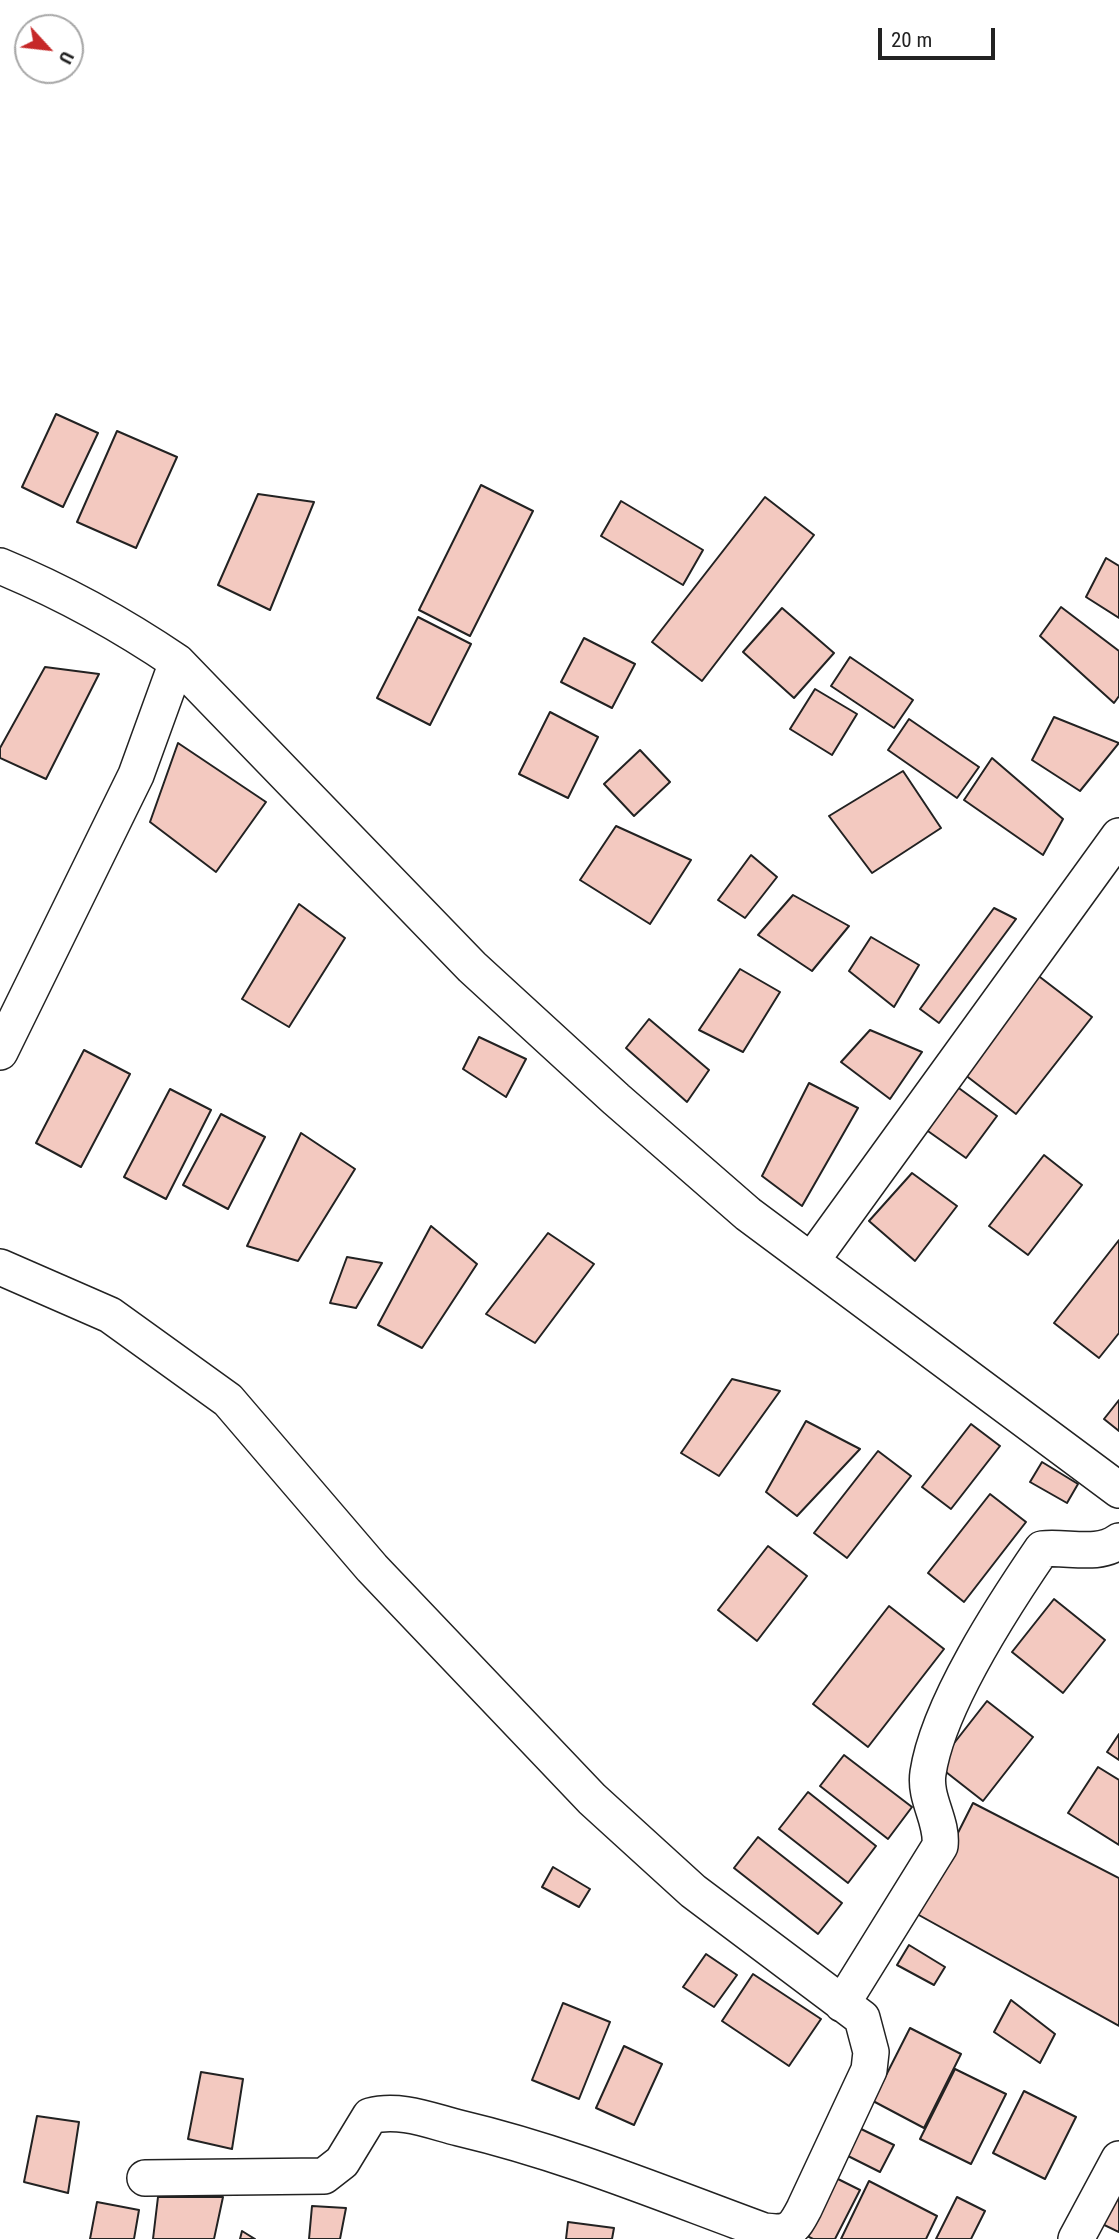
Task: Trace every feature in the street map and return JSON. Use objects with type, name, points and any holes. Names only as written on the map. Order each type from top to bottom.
[{"type":"street","points":[[0,566],[122,624],[177,662],[472,967],[748,1214],[1119,1490]]},
{"type":"street","points":[[0,1052],[136,775],[177,662]]},
{"type":"street","points":[[812,1260],[1119,836]]},
{"type":"street","points":[[0,1267],[110,1315],[228,1400],[372,1568],[592,1799],[692,1891],[862,2018],[868,2032],[871,2052],[869,2070],[797,2223],[785,2234],[764,2231],[590,2165],[494,2136],[403,2114],[370,2116],[342,2162],[324,2176],[145,2178]]},
{"type":"street","points":[[842,2004],[940,1846],[941,1835],[927,1797],[928,1773],[942,1719],[1019,1583],[1042,1549],[1091,1550],[1112,1546],[1119,1541]]},
{"type":"street","points":[[1076,2239],[1119,2159]]},
{"type":"building","points":[[56,414],[98,433],[63,507],[22,487]]},
{"type":"building","points":[[117,431],[177,457],[136,548],[77,522]]},
{"type":"building","points":[[481,485],[533,511],[470,636],[419,610]]},
{"type":"building","points":[[258,494],[314,502],[270,610],[218,585]]},
{"type":"building","points":[[765,497],[814,535],[702,681],[652,642]]},
{"type":"building","points":[[621,501],[703,550],[683,585],[601,536]]},
{"type":"building","points":[[1106,558],[1119,566],[1119,618],[1086,597]]},
{"type":"building","points":[[1061,607],[1119,651],[1119,696],[1114,703],[1040,636]]},
{"type":"building","points":[[782,608],[834,653],[794,698],[743,652]]},
{"type":"building","points":[[418,617],[471,644],[430,725],[377,698]]},
{"type":"building","points":[[584,638],[635,664],[612,708],[561,682]]},
{"type":"building","points":[[850,657],[913,700],[894,728],[831,686]]},
{"type":"building","points":[[45,667],[99,674],[46,779],[0,758],[0,748]]},
{"type":"building","points":[[815,689],[857,714],[832,755],[790,729]]},
{"type":"building","points":[[550,712],[598,737],[568,798],[519,774]]},
{"type":"building","points":[[1054,717],[1119,743],[1080,791],[1032,760]]},
{"type":"building","points":[[909,719],[979,767],[957,798],[888,750]]},
{"type":"building","points":[[178,743],[266,802],[216,872],[150,822]]},
{"type":"building","points":[[640,750],[670,782],[634,816],[604,784]]},
{"type":"building","points":[[992,758],[1063,819],[1043,855],[964,800]]},
{"type":"building","points":[[903,771],[941,828],[872,873],[829,816]]},
{"type":"building","points":[[616,826],[691,860],[650,924],[580,880]]},
{"type":"building","points":[[751,855],[777,877],[745,918],[718,900]]},
{"type":"building","points":[[793,895],[849,926],[812,971],[758,935]]},
{"type":"building","points":[[299,904],[345,938],[289,1027],[242,999]]},
{"type":"building","points":[[994,908],[1016,919],[939,1023],[920,1009]]},
{"type":"building","points":[[871,937],[919,965],[894,1007],[849,971]]},
{"type":"building","points":[[740,969],[780,992],[743,1052],[699,1030]]},
{"type":"building","points":[[1036,974],[1092,1017],[1016,1114],[960,1071]]},
{"type":"building","points":[[649,1019],[709,1070],[687,1102],[626,1048]]},
{"type":"building","points":[[870,1030],[922,1052],[890,1099],[841,1062]]},
{"type":"building","points":[[479,1037],[526,1059],[506,1097],[463,1069]]},
{"type":"building","points":[[84,1050],[130,1074],[81,1167],[36,1143]]},
{"type":"building","points":[[809,1083],[858,1108],[802,1206],[762,1176]]},
{"type":"building","points":[[956,1086],[997,1116],[966,1158],[925,1129]]},
{"type":"building","points":[[170,1089],[211,1110],[166,1199],[124,1177]]},
{"type":"building","points":[[221,1114],[265,1137],[228,1209],[183,1185]]},
{"type":"building","points":[[301,1133],[355,1169],[298,1261],[247,1246]]},
{"type":"building","points":[[1044,1155],[1082,1185],[1028,1255],[989,1226]]},
{"type":"building","points":[[912,1173],[957,1206],[915,1261],[869,1221]]},
{"type":"building","points":[[431,1226],[477,1264],[422,1348],[378,1325]]},
{"type":"building","points":[[548,1233],[594,1264],[535,1343],[486,1314]]},
{"type":"building","points":[[1119,1240],[1119,1333],[1099,1358],[1054,1323]]},
{"type":"building","points":[[347,1257],[382,1263],[356,1308],[330,1303]]},
{"type":"building","points":[[732,1379],[780,1391],[719,1476],[681,1453]]},
{"type":"building","points":[[1119,1400],[1119,1431],[1104,1419]]},
{"type":"building","points":[[806,1421],[860,1449],[797,1516],[766,1492]]},
{"type":"building","points":[[971,1424],[1000,1446],[951,1509],[922,1487]]},
{"type":"building","points":[[878,1451],[911,1476],[847,1558],[814,1533]]},
{"type":"building","points":[[1042,1462],[1078,1484],[1067,1503],[1030,1482]]},
{"type":"building","points":[[990,1494],[1026,1522],[964,1602],[928,1573]]},
{"type":"building","points":[[768,1546],[807,1576],[757,1641],[718,1610]]},
{"type":"building","points":[[1054,1599],[1105,1640],[1063,1693],[1012,1652]]},
{"type":"building","points":[[889,1606],[944,1649],[868,1747],[813,1704]]},
{"type":"building","points":[[987,1701],[1033,1737],[983,1801],[937,1765]]},
{"type":"building","points":[[1119,1734],[1119,1760],[1107,1752]]},
{"type":"building","points":[[844,1755],[912,1807],[888,1839],[820,1786]]},
{"type":"building","points":[[1098,1767],[1119,1780],[1119,1845],[1068,1813]]},
{"type":"building","points":[[808,1792],[876,1846],[848,1883],[779,1829]]},
{"type":"building","points":[[973,1803],[1119,1878],[1119,2026],[917,1914]]},
{"type":"building","points":[[758,1837],[842,1903],[818,1934],[734,1868]]},
{"type":"building","points":[[553,1867],[590,1889],[579,1907],[542,1887]]},
{"type":"building","points":[[909,1945],[945,1967],[934,1985],[897,1965]]},
{"type":"building","points":[[706,1954],[737,1975],[714,2007],[683,1987]]},
{"type":"building","points":[[753,1974],[821,2019],[789,2066],[722,2021]]},
{"type":"building","points":[[1011,2000],[1055,2034],[1040,2063],[994,2032]]},
{"type":"building","points":[[563,2003],[610,2022],[579,2099],[532,2080]]},
{"type":"building","points":[[910,2028],[961,2054],[924,2128],[873,2101]]},
{"type":"building","points":[[624,2046],[662,2064],[634,2125],[596,2108]]},
{"type":"building","points":[[955,2069],[1006,2094],[971,2164],[920,2139]]},
{"type":"building","points":[[201,2072],[243,2079],[232,2149],[188,2139]]},
{"type":"building","points":[[1024,2091],[1076,2117],[1045,2179],[993,2153]]},
{"type":"building","points":[[37,2116],[79,2122],[68,2193],[24,2182]]},
{"type":"building","points":[[855,2126],[894,2145],[880,2172],[842,2153]]},
{"type":"building","points":[[830,2175],[860,2190],[835,2239],[813,2239],[801,2233]]},
{"type":"building","points":[[1119,2176],[1119,2232],[1096,2221]]},
{"type":"building","points":[[869,2181],[937,2216],[926,2239],[841,2239]]},
{"type":"building","points":[[158,2197],[223,2197],[214,2239],[153,2239]]},
{"type":"building","points":[[957,2197],[985,2211],[971,2239],[936,2239]]},
{"type":"building","points":[[97,2202],[139,2210],[134,2239],[90,2239]]},
{"type":"building","points":[[312,2206],[346,2208],[340,2239],[309,2239]]},
{"type":"building","points":[[568,2222],[614,2228],[612,2239],[566,2239]]},
{"type":"building","points":[[242,2231],[255,2239],[240,2239]]}]
